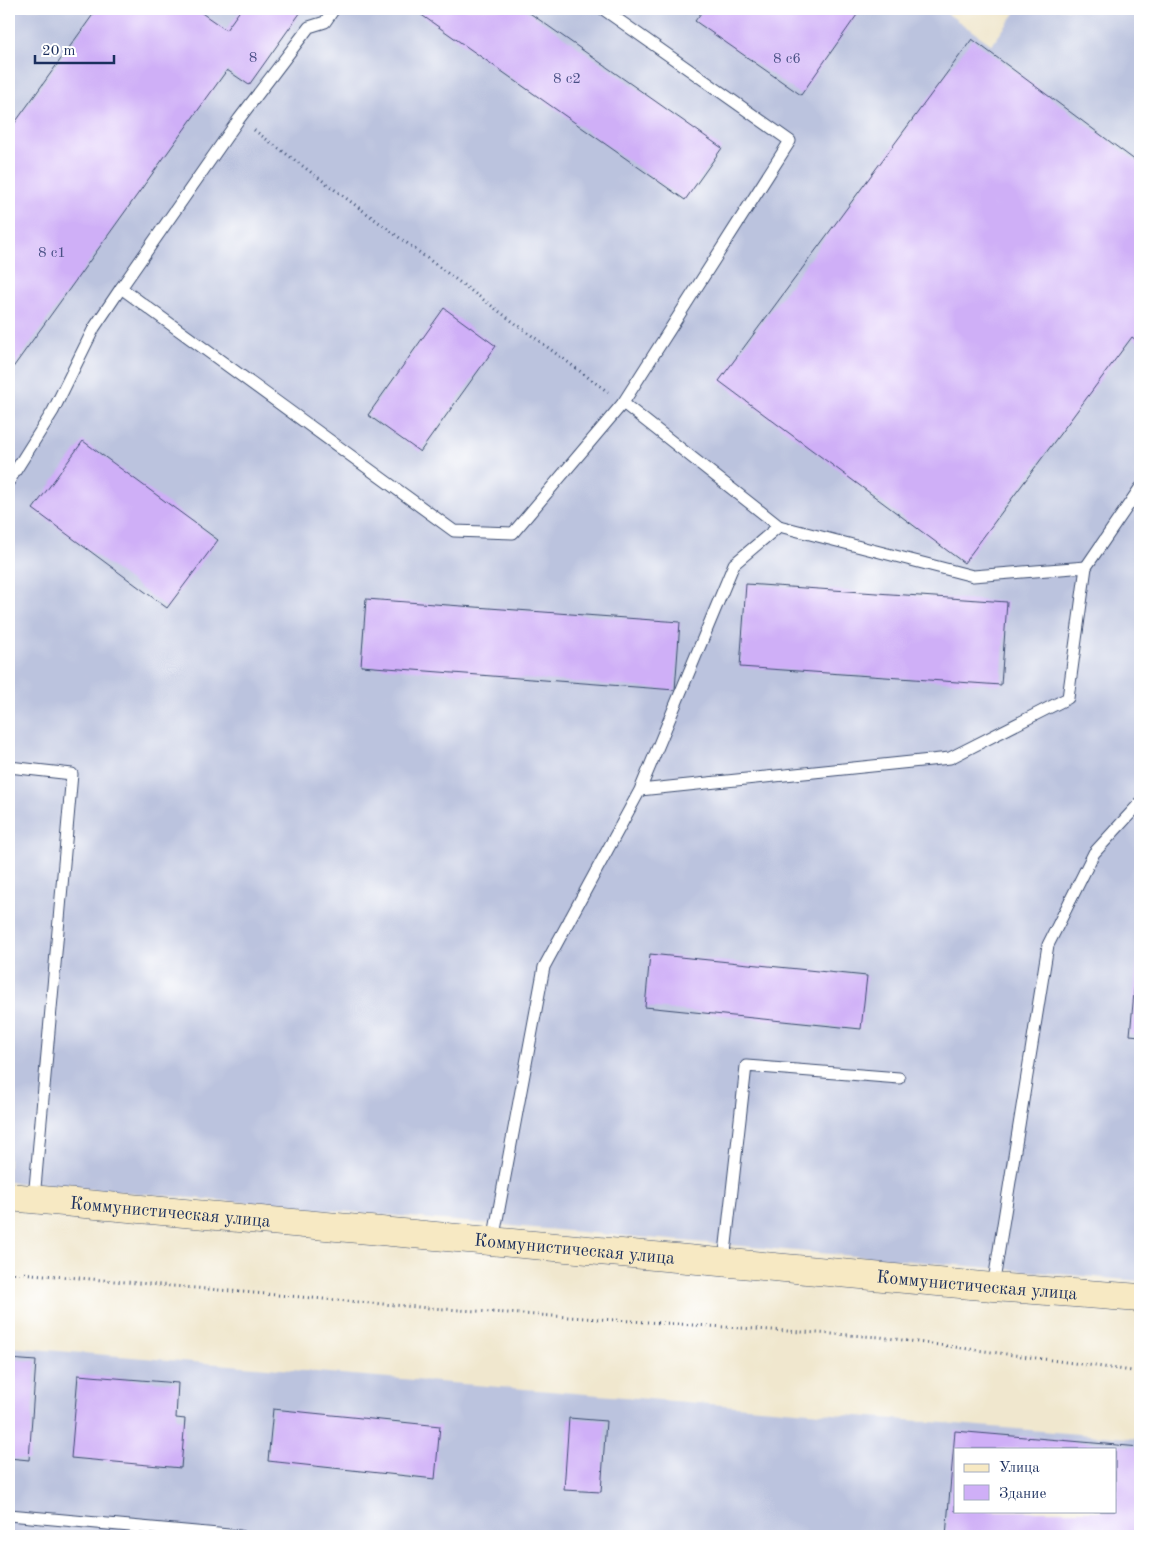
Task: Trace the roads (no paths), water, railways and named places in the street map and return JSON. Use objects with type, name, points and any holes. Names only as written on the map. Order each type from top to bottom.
[{"type":"main road","name":"Коммунистическая улица","points":[[21,1198],[993,1287],[1140,1298]]},
{"type":"lane","points":[[9,481],[53,411],[94,328],[121,288],[239,119],[309,27],[325,22],[334,9]]},
{"type":"lane","points":[[121,288],[454,531],[513,533],[623,403],[790,141],[603,9]]},
{"type":"lane","points":[[623,403],[779,526],[973,576],[1086,567]]},
{"type":"lane","points":[[640,790],[950,758],[1068,698],[1086,567],[1140,488]]},
{"type":"lane","points":[[493,1241],[544,967],[640,790],[734,564],[779,526]]},
{"type":"lane","points":[[9,767],[72,774],[21,1198]]},
{"type":"lane","points":[[993,1287],[1048,945],[1094,853],[1140,803]]},
{"type":"lane","points":[[724,1262],[746,1066],[899,1078]]},
{"type":"lane","points":[[9,1515],[240,1536]]}]
